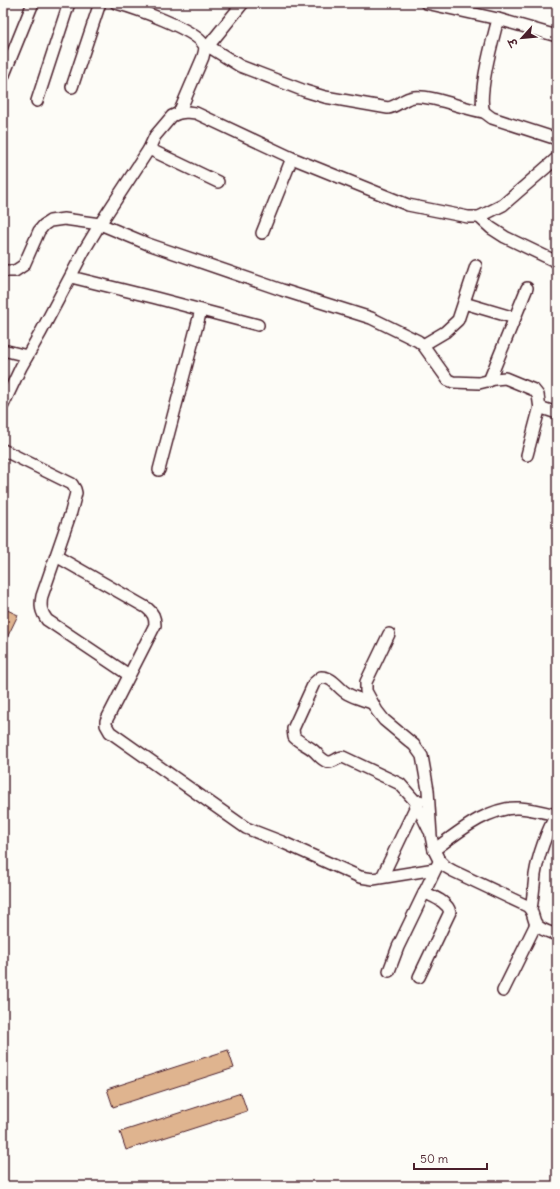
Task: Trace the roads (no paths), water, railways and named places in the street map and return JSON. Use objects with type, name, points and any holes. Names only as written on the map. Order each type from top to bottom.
[{"type":"street","points":[[3,77],[33,3]]},
{"type":"street","points":[[37,101],[69,3]]},
{"type":"street","points":[[72,87],[100,3]]},
{"type":"street","points":[[116,3],[153,15],[191,34],[206,48],[245,69],[325,98],[388,108],[395,106],[405,99],[420,97],[484,112],[492,118],[557,139]]},
{"type":"street","points":[[179,113],[206,48],[243,3]]},
{"type":"street","points":[[426,3],[498,19],[557,36]]},
{"type":"street","points":[[484,112],[482,105],[482,94],[498,19]]},
{"type":"street","points":[[4,399],[100,224],[149,150],[155,136],[172,116],[187,112],[196,114],[292,158],[408,205],[468,217],[479,217],[503,205],[557,158]]},
{"type":"street","points":[[149,150],[218,182]]},
{"type":"street","points":[[262,233],[292,158]]},
{"type":"street","points":[[479,217],[505,238],[557,262]]},
{"type":"street","points":[[3,271],[16,271],[24,264],[39,231],[44,225],[50,221],[64,219],[100,224],[148,244],[282,290],[371,318],[411,337],[423,345],[448,380],[453,382],[473,383],[504,378],[534,390],[538,396],[540,409],[527,455]]},
{"type":"street","points":[[423,345],[444,332],[458,320],[476,266]]},
{"type":"street","points":[[71,277],[258,325]]},
{"type":"street","points":[[489,381],[527,288]]},
{"type":"street","points":[[464,303],[515,318]]},
{"type":"street","points":[[159,470],[201,310]]},
{"type":"street","points":[[3,350],[27,356]]},
{"type":"street","points":[[540,409],[557,413]]},
{"type":"street","points":[[3,450],[72,484],[76,493],[71,512],[42,596],[41,608],[43,614],[47,620],[130,674]]},
{"type":"street","points":[[56,556],[147,608],[154,615],[155,625],[106,721],[106,725],[110,732],[246,828],[282,842],[360,878],[373,879],[382,877],[436,860]]},
{"type":"street","points":[[389,634],[365,685],[366,691],[372,703],[384,720],[419,750],[422,756],[426,768],[431,836],[436,860],[453,871],[531,909]]},
{"type":"street","points":[[372,703],[348,695],[335,682],[325,677],[321,677],[316,680],[293,729],[294,737],[327,762],[343,757],[400,784],[417,804],[431,836]]},
{"type":"street","points":[[382,877],[417,804],[429,796]]},
{"type":"street","points":[[389,970],[398,947],[424,892],[436,860],[471,823],[484,816],[507,809],[518,808],[557,814],[542,849],[535,875],[534,894],[531,909],[536,924],[541,928],[557,935]]},
{"type":"street","points":[[419,977],[450,912],[446,904],[424,892]]},
{"type":"street","points":[[503,991],[536,924]]}]
